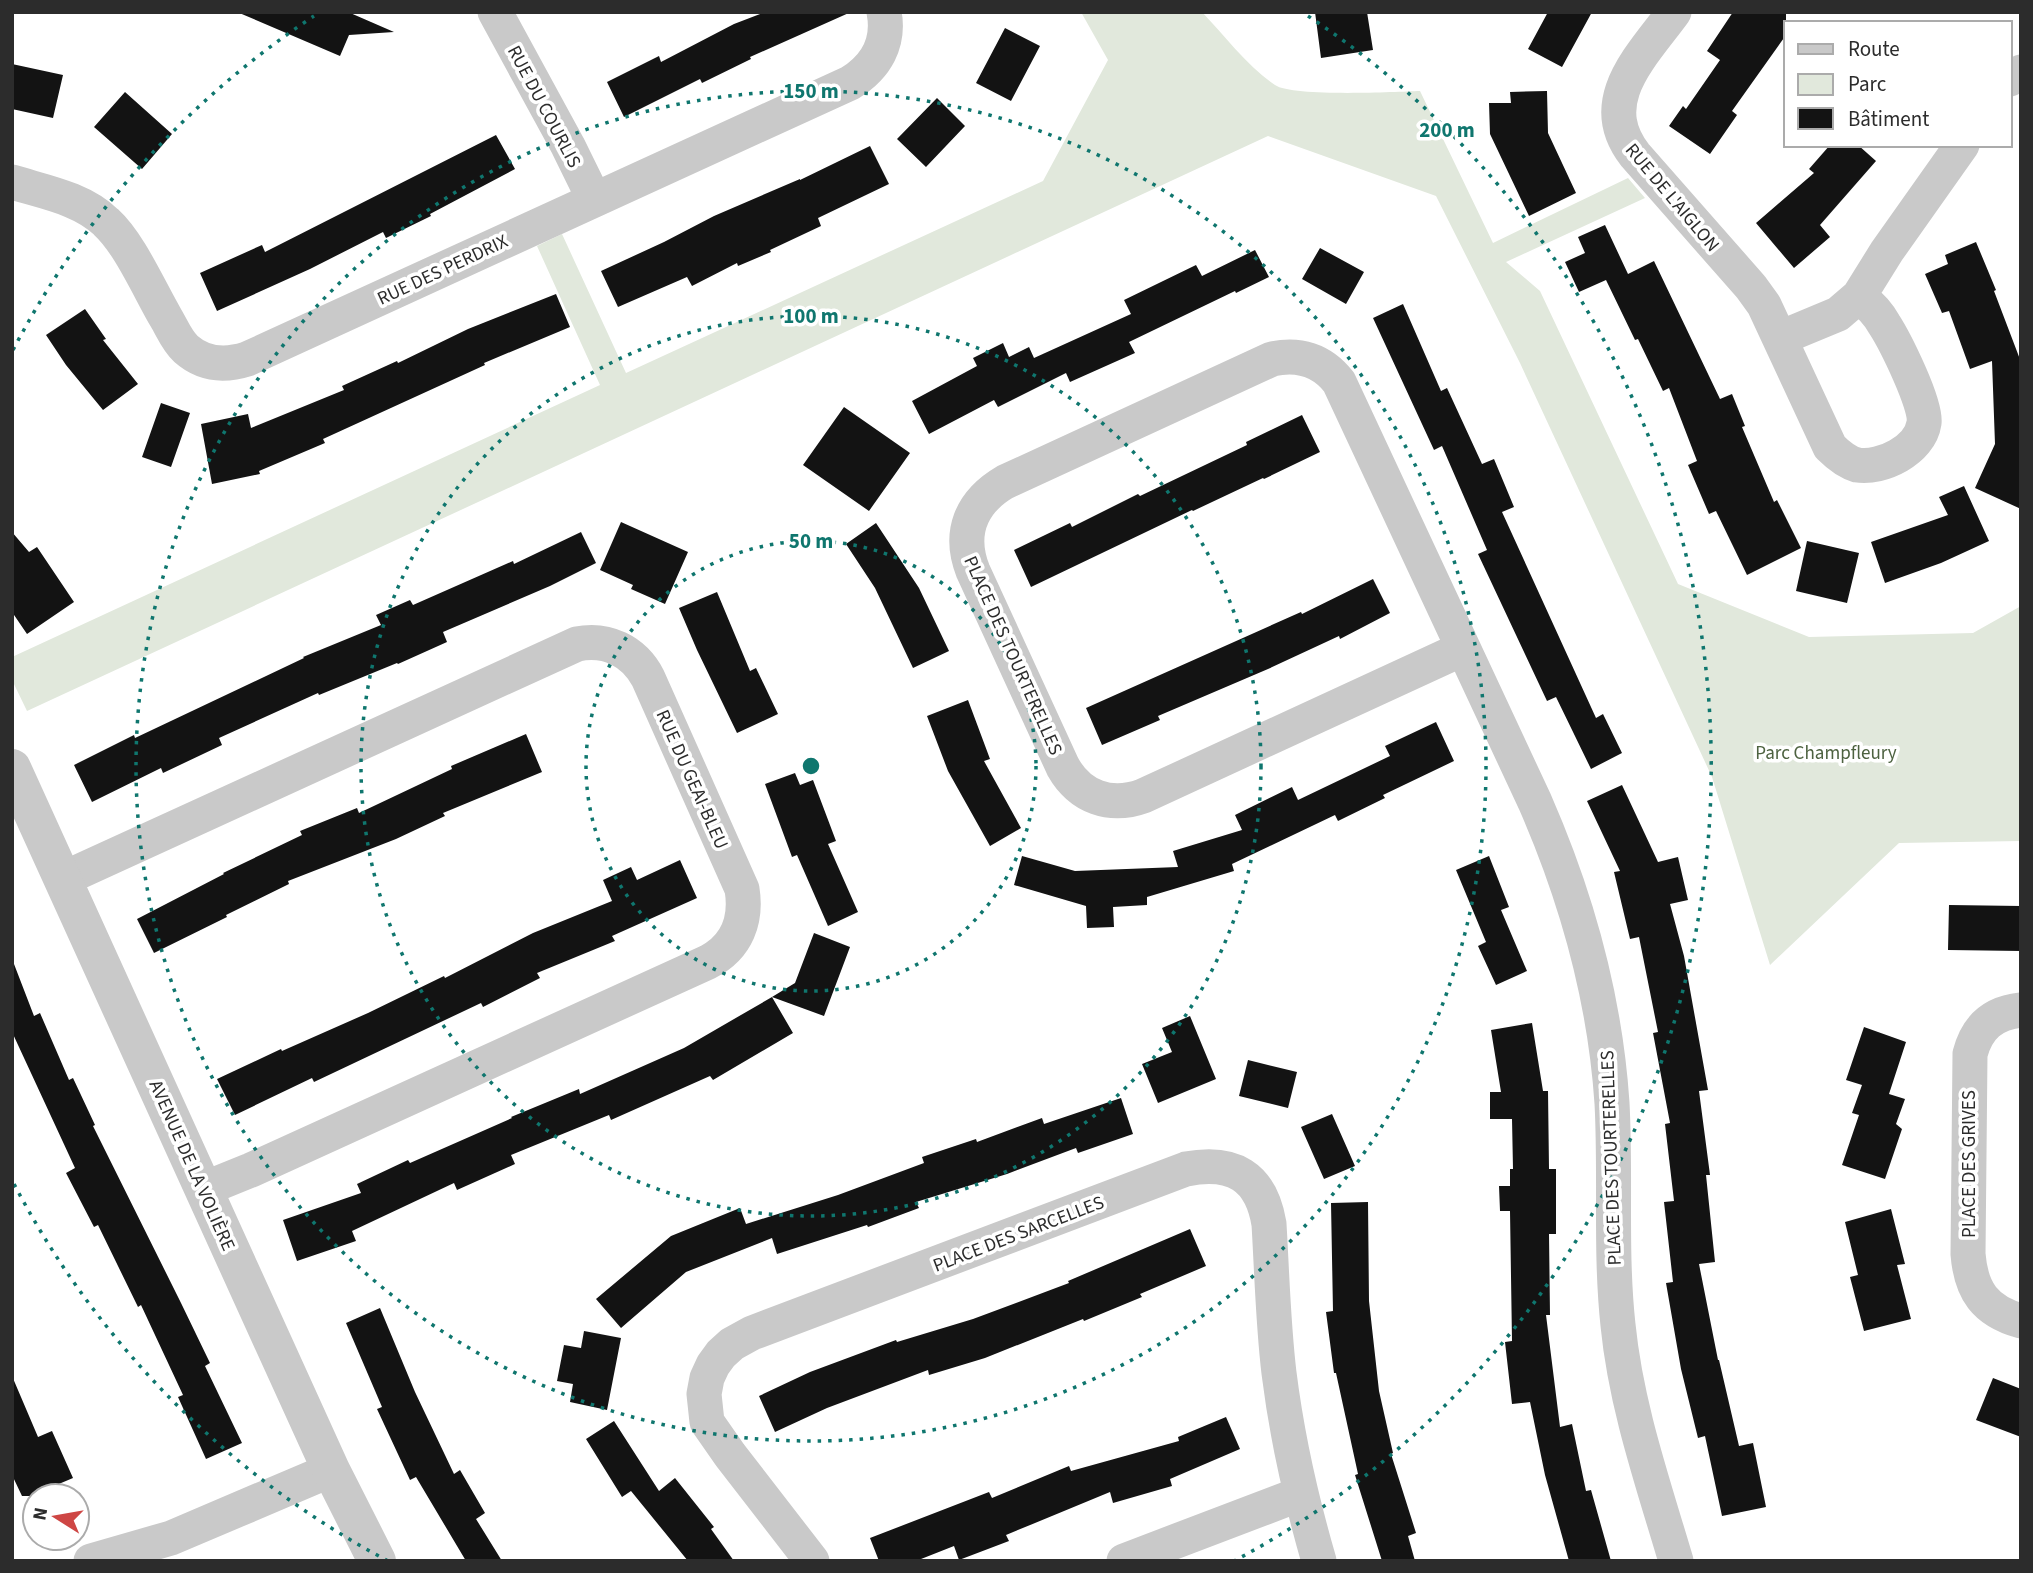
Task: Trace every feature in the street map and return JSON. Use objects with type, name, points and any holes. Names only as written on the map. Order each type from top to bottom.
[{"type":"street","name":"RUE DU COURLIS","points":[[495,12],[568,146],[594,200]]},
{"type":"street","name":"RUE DES PERDRIX","points":[[12,182],[76,202],[99,215],[117,234],[181,344],[202,360],[229,363],[247,359],[859,78],[874,64],[883,46],[886,26],[884,12]]},
{"type":"street","name":"RUE DE L'AIGLON","points":[[1674,12],[1621,89],[1618,109],[1620,129],[1634,155],[1764,304],[1826,440],[1836,453],[1850,463],[1867,465],[1908,450],[1919,439],[1924,424],[1923,408],[1884,323],[1859,296]]},
{"type":"street","points":[[1780,338],[1839,314],[1859,296],[1887,251],[1961,147]]},
{"type":"street","name":"PLACE DES TOURTERELLES","points":[[1462,649],[1143,796],[1122,802],[1101,800],[1083,791],[1063,767],[973,570],[967,550],[967,530],[975,510],[987,494],[1005,482],[1263,362],[1282,357],[1300,357],[1319,363],[1334,375],[1344,391],[1552,841],[1577,914],[1594,978],[1611,1094],[1615,1295],[1622,1357],[1634,1417],[1676,1561]]},
{"type":"street","name":"RUE DU GEAI-BLEU","points":[[64,878],[568,647],[586,642],[614,646],[631,655],[648,678],[742,888],[743,917],[741,927],[731,944],[708,962],[204,1189]]},
{"type":"street","name":"AVENUE DE LA VOLIÈRE","points":[[12,768],[331,1470],[377,1561]]},
{"type":"street","name":"PLACE DES GRIVES","points":[[2021,1010],[2005,1013],[1985,1024],[1975,1037],[1970,1054],[1968,1254],[1972,1283],[1985,1302],[2003,1315],[2021,1321]]},
{"type":"street","name":"PLACE DES SARCELLES","points":[[812,1561],[707,1422],[704,1394],[707,1378],[721,1354],[732,1344],[752,1333],[1174,1173],[1200,1166],[1230,1169],[1243,1176],[1262,1197],[1267,1209],[1279,1372],[1289,1441],[1300,1494],[1319,1561]]},
{"type":"street","points":[[91,1561],[171,1538],[331,1470]]},
{"type":"street","points":[[1124,1561],[1300,1494]]},
{"type":"green space","name":"Parc Champfleury","points":[[1081,12],[1202,12],[1255,69],[1275,85],[1285,89],[1344,93],[1420,91],[1493,243],[1628,178],[1645,198],[1506,262],[1540,291],[1678,584],[1809,637],[1973,633],[2021,606],[2021,841],[1899,843],[1770,965],[1712,777],[1520,363],[1436,196],[1268,136],[27,711],[12,680],[12,657],[600,385],[537,246],[562,234],[626,373],[1043,181],[1108,60]]},
{"type":"building","points":[[237,12],[348,12],[394,32],[349,35],[340,56]]},
{"type":"building","points":[[765,12],[851,12],[750,57],[751,59],[702,83],[700,79],[624,117],[607,82],[659,56],[661,62],[734,24]]},
{"type":"building","points":[[1315,12],[1367,12],[1373,50],[1321,58]]},
{"type":"building","points":[[1548,12],[1592,12],[1562,67],[1528,49]]},
{"type":"building","points":[[1733,12],[1786,12],[1784,38],[1732,111],[1737,115],[1710,154],[1669,126],[1683,106],[1686,109],[1720,60],[1707,51]]},
{"type":"building","points":[[1005,28],[1040,46],[1011,101],[976,83]]},
{"type":"building","points":[[12,64],[63,75],[53,118],[12,109]]},
{"type":"building","points":[[1547,91],[1548,133],[1576,193],[1529,216],[1490,134],[1489,103],[1511,103],[1510,92]]},
{"type":"building","points":[[125,92],[172,134],[142,169],[94,127]]},
{"type":"building","points":[[937,98],[965,126],[926,167],[897,139]]},
{"type":"building","points":[[496,135],[515,169],[386,238],[383,232],[217,311],[200,273],[262,245],[265,252]]},
{"type":"building","points":[[870,146],[889,184],[818,218],[821,226],[770,250],[771,252],[738,266],[737,263],[692,286],[687,277],[618,307],[601,271],[714,216],[800,180]]},
{"type":"building","points":[[1828,147],[1860,147],[1876,161],[1820,225],[1830,237],[1794,268],[1756,223],[1814,173],[1809,169]]},
{"type":"building","points":[[1605,225],[1628,274],[1654,261],[1720,399],[1732,394],[1745,426],[1742,427],[1774,502],[1777,500],[1801,548],[1747,575],[1716,511],[1709,514],[1688,465],[1697,461],[1669,388],[1663,391],[1606,280],[1579,292],[1565,262],[1585,253],[1578,237]]},
{"type":"building","points":[[1976,242],[2021,362],[2021,509],[1975,488],[1995,444],[1992,361],[1970,369],[1949,311],[1942,313],[1925,274],[1948,264],[1945,255]]},
{"type":"building","points":[[1320,248],[1364,272],[1346,304],[1302,279]]},
{"type":"building","points":[[1255,250],[1269,277],[1129,342],[1135,353],[1070,382],[1066,373],[998,407],[994,400],[929,434],[912,401],[977,366],[973,358],[1003,343],[1009,357],[1029,347],[1034,358],[1131,314],[1124,300],[1196,265],[1202,276]]},
{"type":"building","points":[[556,294],[570,327],[484,363],[485,365],[323,439],[325,443],[259,471],[260,474],[212,484],[201,424],[248,414],[251,428],[344,390],[342,386],[397,361],[398,363],[468,329]]},
{"type":"building","points":[[1403,304],[1441,391],[1447,388],[1482,464],[1494,459],[1514,507],[1502,512],[1596,718],[1603,714],[1622,753],[1591,769],[1556,697],[1547,701],[1478,554],[1487,550],[1442,446],[1434,450],[1373,318]]},
{"type":"building","points":[[85,309],[106,339],[103,340],[138,384],[103,410],[66,365],[46,335]]},
{"type":"building","points":[[161,403],[190,413],[171,467],[142,457]]},
{"type":"building","points":[[844,407],[910,453],[869,511],[803,465]]},
{"type":"building","points":[[1302,415],[1320,452],[1031,587],[1014,550],[1070,523],[1072,527],[1138,494],[1140,496],[1247,445],[1246,442]]},
{"type":"building","points":[[1964,486],[1989,541],[1941,563],[1885,583],[1871,542],[1948,515],[1939,497]]},
{"type":"building","points":[[621,522],[688,552],[665,604],[631,589],[633,585],[600,570]]},
{"type":"building","points":[[876,523],[919,588],[949,651],[913,668],[875,588],[846,544]]},
{"type":"building","points":[[12,532],[29,552],[37,547],[74,602],[27,634],[12,612]]},
{"type":"building","points":[[581,532],[596,563],[443,632],[447,642],[398,664],[319,695],[318,693],[219,738],[222,745],[163,773],[161,768],[92,802],[74,765],[303,657],[381,625],[376,615],[410,600],[413,605],[513,561],[514,564]]},
{"type":"building","points":[[1807,541],[1859,553],[1847,603],[1796,591]]},
{"type":"building","points":[[1373,579],[1390,613],[1340,639],[1339,636],[1158,716],[1160,720],[1102,745],[1086,708],[1301,612],[1302,614]]},
{"type":"building","points":[[717,592],[750,671],[756,668],[778,714],[737,733],[679,608]]},
{"type":"building","points":[[968,700],[990,759],[984,761],[1021,828],[990,846],[948,771],[927,716]]},
{"type":"building","points":[[1436,722],[1454,761],[1383,795],[1385,798],[1338,821],[1335,815],[1232,864],[1234,871],[1147,897],[1147,905],[1113,907],[1114,927],[1087,928],[1086,906],[1014,885],[1022,856],[1075,871],[1178,867],[1173,851],[1242,830],[1235,815],[1292,787],[1298,800],[1390,756],[1385,746]]},
{"type":"building","points":[[526,734],[542,772],[443,813],[445,816],[396,839],[288,881],[289,884],[154,953],[137,919],[302,835],[300,831],[357,808],[359,813],[452,769],[451,766]]},
{"type":"building","points":[[795,773],[800,785],[813,780],[836,841],[828,844],[858,912],[828,926],[797,855],[792,857],[765,784]]},
{"type":"building","points":[[1622,785],[1658,862],[1678,857],[1688,900],[1670,904],[1684,956],[1708,1090],[1699,1091],[1710,1175],[1706,1175],[1715,1262],[1699,1264],[1739,1446],[1753,1443],[1766,1507],[1722,1516],[1705,1436],[1698,1438],[1681,1369],[1666,1283],[1673,1282],[1664,1202],[1674,1201],[1665,1124],[1670,1123],[1653,1033],[1658,1032],[1639,937],[1630,939],[1614,872],[1620,871],[1587,801]]},
{"type":"building","points":[[1489,856],[1509,907],[1501,910],[1527,971],[1496,985],[1478,946],[1486,942],[1456,870]]},
{"type":"building","points":[[680,860],[697,898],[612,936],[615,941],[537,973],[540,978],[483,1007],[481,1003],[314,1082],[312,1078],[235,1115],[217,1079],[368,1013],[444,976],[445,978],[533,933],[612,901],[603,880],[631,867],[637,880]]},
{"type":"building","points":[[1949,905],[2021,906],[2021,951],[1948,950]]},
{"type":"building","points":[[814,933],[850,947],[824,1016],[772,997],[795,983]]},
{"type":"building","points":[[12,964],[34,1016],[40,1013],[69,1080],[73,1078],[95,1125],[93,1126],[210,1363],[205,1366],[242,1443],[206,1459],[178,1397],[183,1395],[141,1305],[138,1307],[98,1225],[94,1227],[66,1173],[75,1168],[12,1032]]},
{"type":"building","points":[[772,997],[793,1033],[713,1080],[710,1076],[611,1120],[609,1115],[511,1155],[515,1164],[457,1190],[454,1183],[352,1231],[356,1241],[297,1261],[283,1220],[361,1193],[357,1184],[408,1160],[410,1163],[511,1117],[579,1089],[580,1094],[684,1048]]},
{"type":"building","points":[[1190,1016],[1216,1079],[1158,1103],[1142,1064],[1172,1052],[1162,1028]]},
{"type":"building","points":[[1532,1023],[1543,1091],[1548,1091],[1549,1169],[1556,1169],[1556,1234],[1549,1234],[1550,1315],[1546,1315],[1560,1427],[1572,1424],[1586,1491],[1591,1490],[1611,1561],[1569,1561],[1545,1475],[1530,1402],[1512,1404],[1505,1342],[1512,1341],[1510,1211],[1500,1211],[1499,1186],[1510,1186],[1510,1169],[1513,1169],[1512,1119],[1490,1119],[1490,1092],[1501,1092],[1491,1030]]},
{"type":"building","points":[[1864,1027],[1906,1042],[1889,1094],[1905,1099],[1896,1124],[1902,1129],[1885,1179],[1842,1165],[1859,1115],[1852,1113],[1862,1085],[1846,1080]]},
{"type":"building","points":[[1248,1060],[1297,1072],[1288,1108],[1239,1096]]},
{"type":"building","points":[[1121,1098],[1133,1134],[1078,1153],[1076,1148],[1007,1174],[916,1202],[919,1208],[868,1227],[867,1225],[777,1254],[772,1238],[686,1272],[621,1328],[596,1299],[671,1236],[740,1208],[746,1224],[838,1195],[924,1163],[922,1157],[976,1139],[977,1142],[1042,1118],[1044,1124]]},
{"type":"building","points":[[1332,1114],[1355,1166],[1324,1179],[1301,1127]]},
{"type":"building","points":[[1368,1202],[1369,1301],[1379,1391],[1393,1453],[1391,1454],[1416,1533],[1408,1536],[1415,1561],[1382,1561],[1355,1475],[1358,1474],[1334,1373],[1326,1312],[1333,1311],[1331,1203]]},
{"type":"building","points":[[1891,1209],[1905,1264],[1897,1265],[1911,1319],[1864,1331],[1850,1277],[1858,1275],[1845,1222]]},
{"type":"building","points":[[1190,1229],[1206,1266],[1084,1321],[1083,1319],[985,1358],[929,1375],[928,1370],[827,1408],[775,1432],[759,1396],[810,1372],[896,1340],[897,1342],[973,1319],[1069,1283],[1068,1281]]},
{"type":"building","points":[[380,1308],[415,1392],[454,1474],[460,1470],[485,1513],[476,1519],[502,1561],[466,1561],[416,1477],[410,1480],[377,1409],[382,1407],[346,1323]]},
{"type":"building","points":[[584,1331],[621,1338],[607,1410],[570,1402],[573,1384],[557,1381],[564,1345],[581,1348]]},
{"type":"building","points":[[12,1376],[38,1437],[52,1431],[73,1478],[64,1482],[21,1482],[21,1494],[12,1475]]},
{"type":"building","points":[[1993,1378],[2021,1389],[2021,1437],[1976,1420]]},
{"type":"building","points":[[1226,1417],[1240,1449],[1170,1479],[1172,1486],[1113,1503],[1110,1492],[1006,1535],[1009,1541],[959,1560],[954,1546],[916,1561],[879,1561],[870,1538],[989,1492],[992,1498],[1069,1466],[1071,1471],[1179,1441],[1178,1437]]},
{"type":"building","points":[[614,1421],[659,1491],[675,1478],[714,1527],[711,1529],[734,1561],[688,1561],[631,1491],[622,1497],[586,1439]]}]
